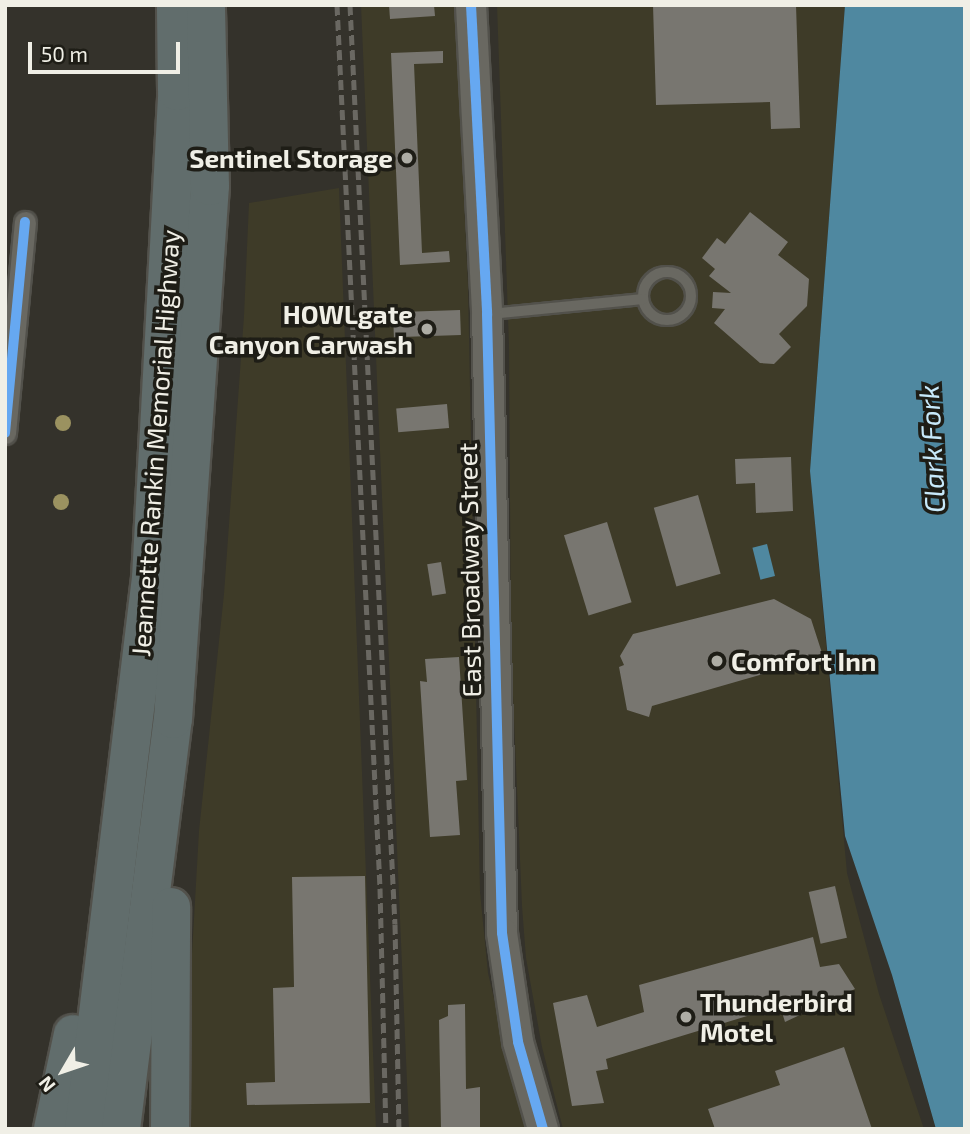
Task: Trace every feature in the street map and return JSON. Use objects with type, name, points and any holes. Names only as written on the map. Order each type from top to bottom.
[{"type":"highway","name":"Jeannette Rankin Memorial Highway","points":[[84,1129],[151,578],[177,91],[176,5]]},
{"type":"highway","name":"Jeannette Rankin Memorial Highway","points":[[121,1129],[173,719],[210,187],[206,5]]},
{"type":"highway","points":[[170,1129],[173,719]]},
{"type":"highway","points":[[53,1129],[121,813]]},
{"type":"main road","name":"East Broadway Street","points":[[471,5],[487,314],[502,933],[519,1042],[543,1129]]},
{"type":"street","points":[[6,425],[25,222]]},
{"type":"lane","points":[[660,273],[676,274],[683,278],[691,293],[688,307],[670,320],[649,313],[643,299],[646,283],[660,273]]},
{"type":"lane","points":[[487,314],[643,299]]},
{"type":"shaded area","points":[[361,5],[455,5],[468,287],[480,892],[488,973],[525,1129],[409,1129]]},
{"type":"shaded area","points":[[497,5],[845,5],[810,471],[847,873],[879,994],[924,1129],[563,1129],[542,1047],[526,958],[522,906],[511,648],[509,345]]},
{"type":"shaded area","points":[[339,188],[376,1129],[182,1129],[199,831],[224,594],[244,316],[249,203]]},
{"type":"water","name":"Clark Fork","points":[[845,5],[965,5],[965,1129],[936,1129],[892,975],[845,836],[810,471]]},
{"type":"water","points":[[767,544],[775,576],[760,580],[752,548]]},
{"type":"building","points":[[389,5],[434,5],[435,16],[390,19]]},
{"type":"building","points":[[653,5],[796,5],[800,128],[771,129],[770,102],[656,105]]},
{"type":"building","name":"Sentinel Storage","points":[[443,51],[443,63],[414,64],[422,253],[449,251],[450,262],[400,265],[391,53]]},
{"type":"building","points":[[750,212],[788,242],[778,255],[809,279],[807,306],[779,334],[791,347],[774,364],[760,363],[714,323],[725,309],[712,308],[713,292],[731,293],[709,276],[715,269],[702,258],[717,238],[725,244]]},
{"type":"building","name":"HOWLgate Canyon Carwash","points":[[460,310],[461,335],[394,337],[393,312]]},
{"type":"building","points":[[447,404],[449,428],[398,432],[396,408]]},
{"type":"building","points":[[791,457],[793,511],[756,513],[755,483],[736,484],[735,459]]},
{"type":"building","points":[[698,495],[721,574],[676,587],[654,508]]},
{"type":"building","points":[[607,522],[632,602],[589,615],[564,535]]},
{"type":"building","points":[[441,562],[446,594],[432,596],[427,564]]},
{"type":"building","name":"Comfort Inn","points":[[774,599],[811,619],[822,653],[804,668],[770,672],[652,706],[649,717],[627,710],[619,667],[624,665],[620,656],[633,634]]},
{"type":"building","points":[[459,657],[467,780],[456,781],[460,835],[430,837],[420,681],[427,682],[425,659]]},
{"type":"building","points":[[365,876],[370,1103],[247,1105],[246,1083],[275,1082],[273,988],[294,987],[292,877]]},
{"type":"building","points":[[835,886],[847,938],[821,944],[809,892]]},
{"type":"building","name":"Thunderbird Motel","points":[[813,937],[820,967],[839,964],[855,989],[785,1022],[780,1006],[606,1059],[608,1069],[596,1071],[604,1103],[572,1106],[553,1003],[587,995],[597,1027],[644,1012],[639,985]]},
{"type":"building","points":[[465,1004],[466,1089],[480,1087],[480,1129],[441,1129],[439,1020],[448,1016],[448,1005]]},
{"type":"building","points":[[844,1047],[872,1129],[715,1129],[708,1109],[780,1085],[775,1071]]},
{"type":"railway","points":[[337,5],[380,888],[386,1129]]},
{"type":"railway","points":[[350,5],[395,924],[399,1129]]},
{"type":"cycle path","points":[[471,5],[487,314],[502,933],[518,1042],[543,1129]]},
{"type":"cycle path","points":[[5,433],[25,222]]},
{"type":"place","name":"Sentinel Storage","points":[[407,158]]},
{"type":"place","name":"HOWLgate Canyon Carwash","points":[[427,329]]},
{"type":"place","name":"Comfort Inn","points":[[717,661]]},
{"type":"place","name":"Thunderbird Motel","points":[[686,1017]]}]
